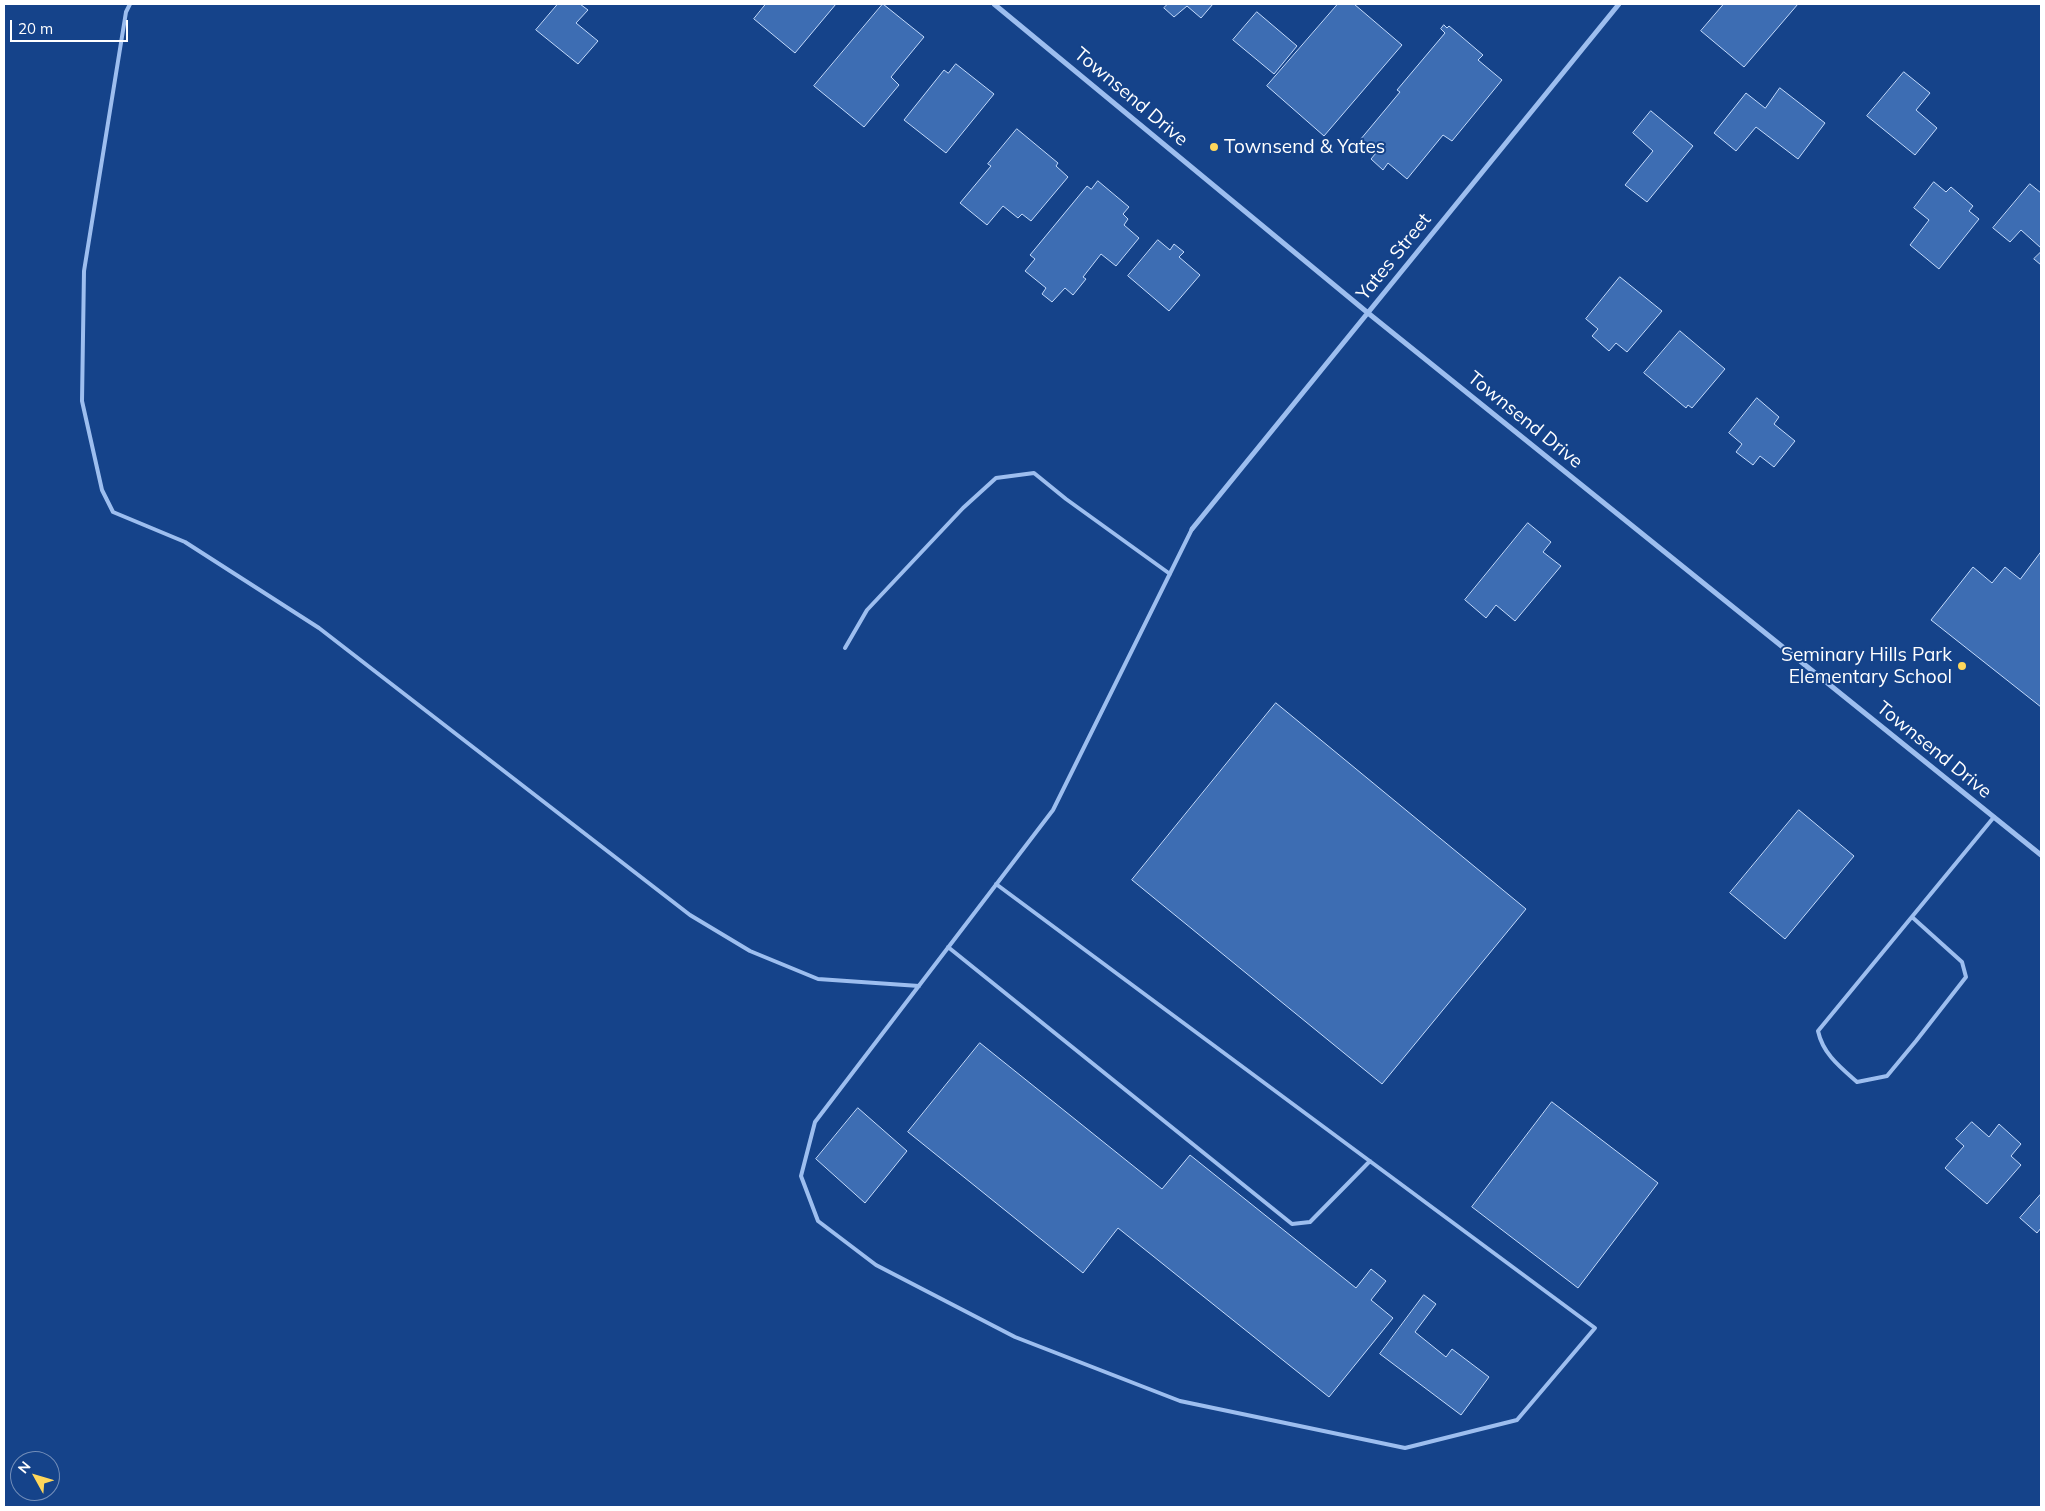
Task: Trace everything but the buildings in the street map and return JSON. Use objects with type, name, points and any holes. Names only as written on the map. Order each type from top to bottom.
[{"type":"street","name":"Townsend Drive","points":[[994,4],[1368,313],[2041,856]]},
{"type":"street","name":"Yates Street","points":[[1192,529],[1619,4]]},
{"type":"lane","points":[[130,4],[126,12],[84,271],[82,401],[102,490],[113,512],[185,542],[318,628],[690,916],[750,951],[818,979],[919,986]]},
{"type":"lane","points":[[845,648],[867,610],[963,508],[996,478],[1034,473],[1066,499],[1170,574]]},
{"type":"lane","points":[[996,884],[1595,1328],[1517,1420],[1405,1448],[1180,1401],[1015,1337],[876,1265],[818,1221],[801,1176],[815,1122],[996,884],[1053,810],[1192,529]]},
{"type":"lane","points":[[1912,917],[1962,962],[1966,977],[1887,1076],[1857,1082],[1835,1062],[1821,1044],[1818,1031],[1994,817]]},
{"type":"lane","points":[[948,947],[1292,1224],[1310,1222],[1370,1161]]},
{"type":"place","name":"Townsend & Yates","points":[[1214,147]]},
{"type":"place","name":"Seminary Hills Park Elementary School","points":[[1962,666]]}]
